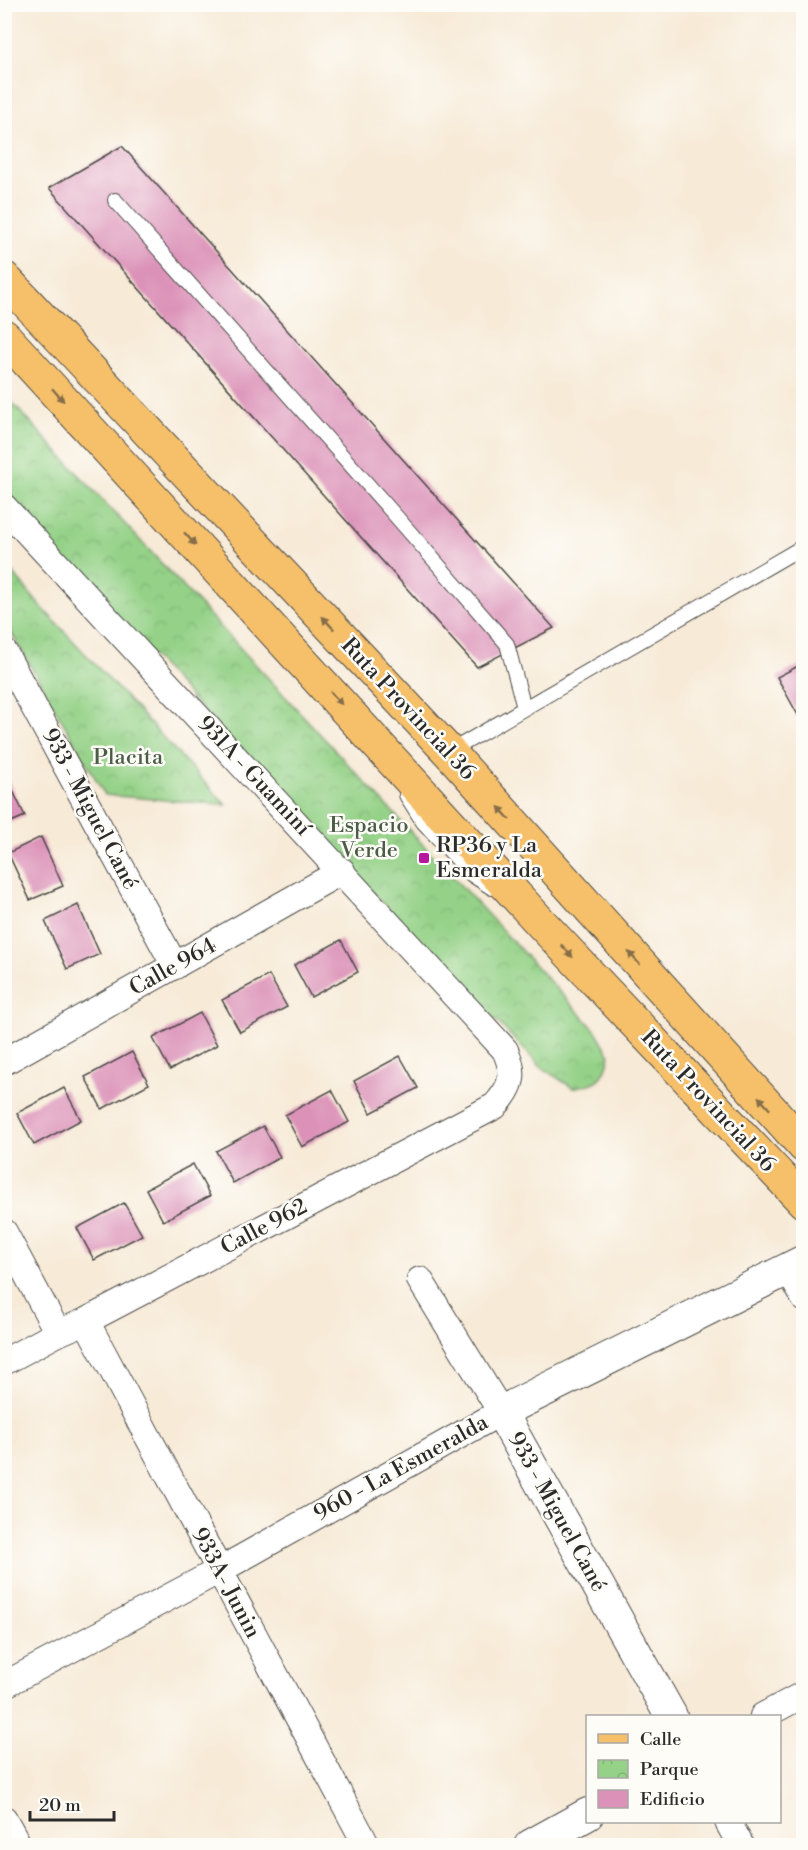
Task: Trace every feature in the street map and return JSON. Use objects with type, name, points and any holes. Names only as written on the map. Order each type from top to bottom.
[{"type":"main road","name":"Ruta Provincial 36","points":[[4,278],[449,752],[804,1146]]},
{"type":"main road","name":"Ruta Provincial 36","points":[[4,336],[16,364],[373,739],[541,923],[804,1202]]},
{"type":"street","name":"931A - Guaminí","points":[[4,507],[505,1050],[512,1065],[511,1080]]},
{"type":"street","name":"933 - Miguel Cané","points":[[4,652],[175,966]]},
{"type":"street","name":"Calle 964","points":[[4,1062],[342,871]]},
{"type":"street","name":"Calle 962","points":[[4,1362],[495,1106],[506,1093],[511,1080]]},
{"type":"street","points":[[4,1232],[58,1333]]},
{"type":"street","points":[[796,1265],[804,1298]]},
{"type":"street","name":"960 - La Esmeralda","points":[[4,1685],[220,1570],[501,1412],[796,1265]]},
{"type":"street","name":"933 - Miguel Cané","points":[[420,1280],[501,1412],[670,1715]]},
{"type":"street","name":"933A- Junin","points":[[86,1321],[367,1845]]},
{"type":"street","points":[[766,1715],[804,1694]]},
{"type":"street","points":[[530,1845],[586,1815]]},
{"type":"street","points":[[4,1819],[19,1845]]},
{"type":"street","points":[[729,1823],[741,1845]]},
{"type":"lane","points":[[116,200],[507,644],[524,708]]},
{"type":"lane","points":[[449,752],[804,546]]},
{"type":"green space","name":"Espacio Verde","points":[[4,394],[596,1031],[610,1055],[603,1076],[589,1084],[573,1088],[542,1068],[348,867],[5,497]]},
{"type":"green space","name":"Placita","points":[[4,562],[36,601],[226,805],[105,795],[5,622]]},
{"type":"building","points":[[122,146],[554,628],[477,667],[49,188]]},
{"type":"building","points":[[804,663],[804,726],[777,677]]},
{"type":"building","points":[[4,772],[25,816],[4,825]]},
{"type":"building","points":[[41,837],[63,886],[30,900],[8,853]]},
{"type":"building","points":[[78,905],[100,954],[67,969],[45,921]]},
{"type":"building","points":[[341,940],[358,972],[311,997],[294,965]]},
{"type":"building","points":[[269,975],[287,1007],[240,1032],[222,1000]]},
{"type":"building","points":[[200,1013],[217,1045],[170,1070],[153,1038]]},
{"type":"building","points":[[132,1052],[149,1084],[102,1109],[85,1077]]},
{"type":"building","points":[[400,1056],[418,1088],[371,1113],[354,1081]]},
{"type":"building","points":[[64,1088],[81,1120],[34,1145],[17,1113]]},
{"type":"building","points":[[332,1090],[349,1122],[302,1147],[285,1115]]},
{"type":"building","points":[[263,1126],[280,1157],[233,1183],[216,1151]]},
{"type":"building","points":[[193,1164],[210,1196],[163,1221],[146,1189]]},
{"type":"building","points":[[124,1203],[142,1235],[94,1260],[77,1228]]},
{"type":"place","name":"RP36 y La Esmeralda","points":[[424,858]]}]
